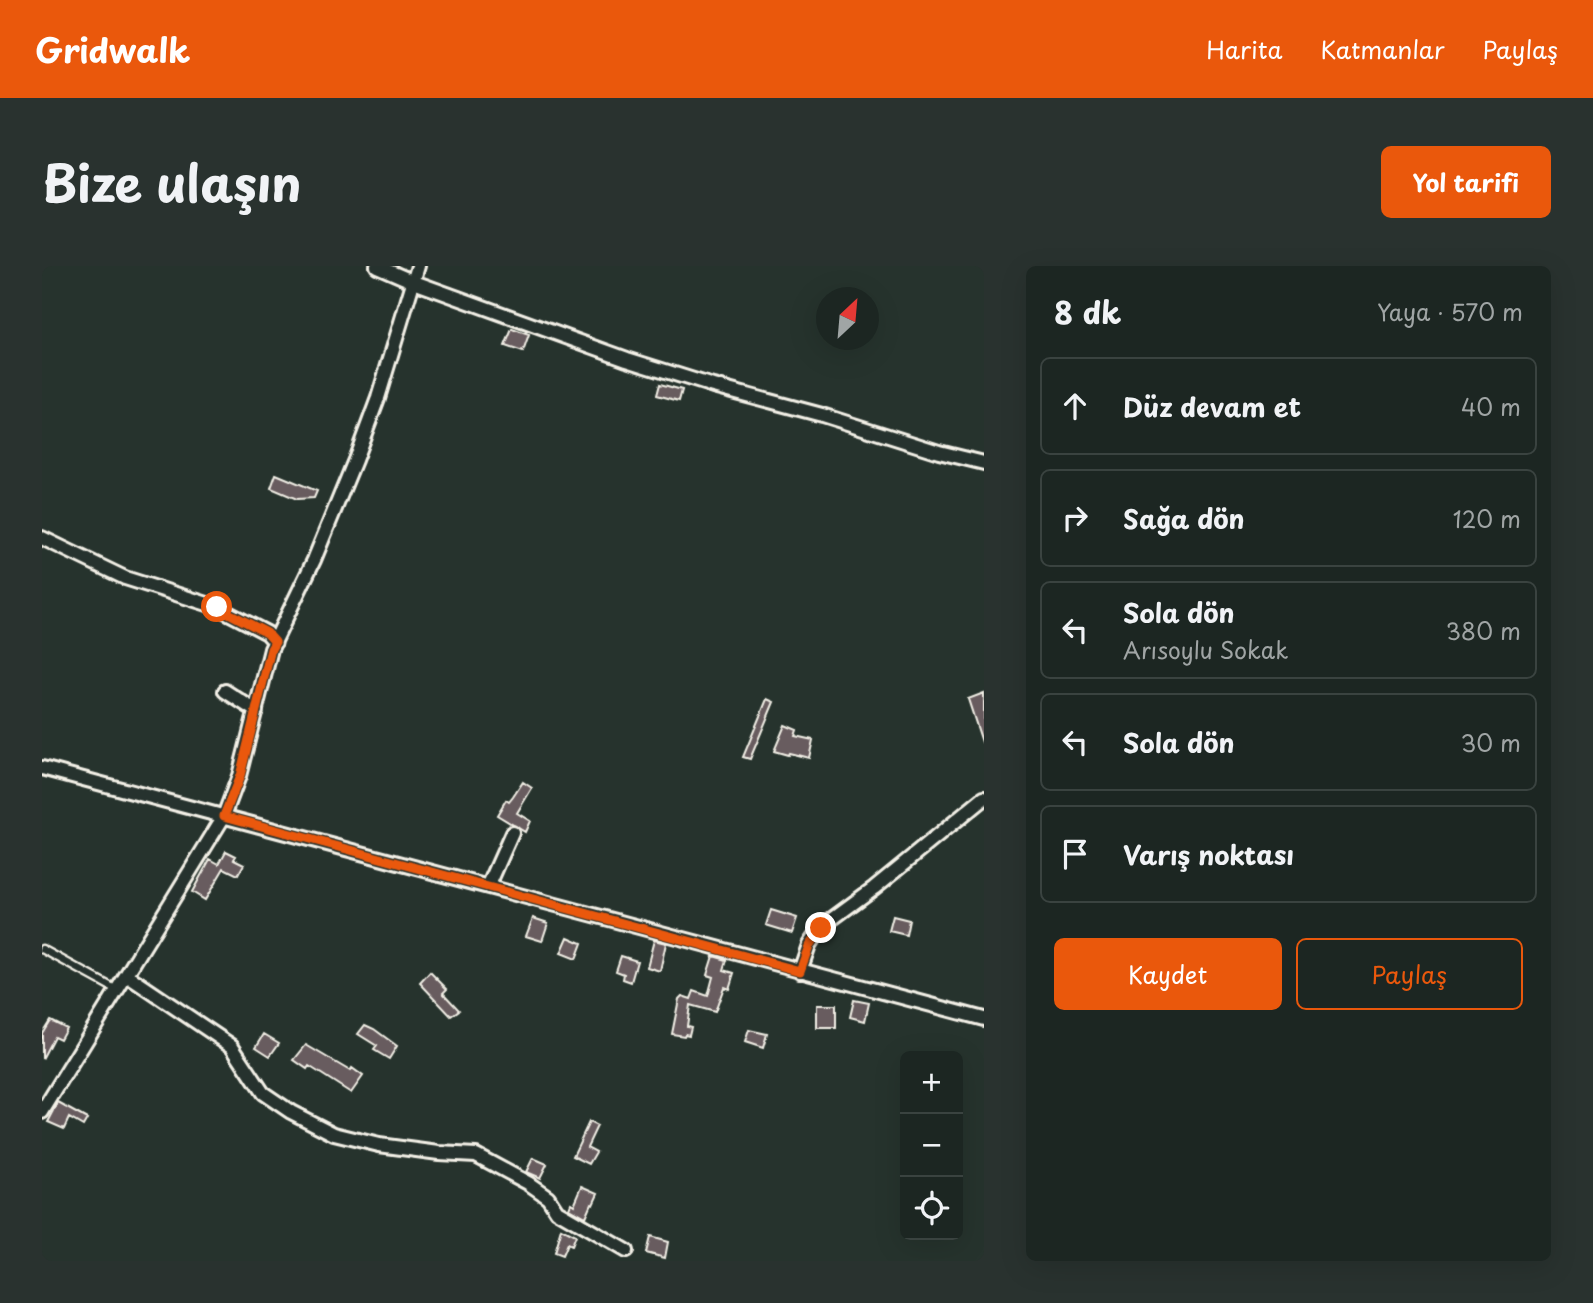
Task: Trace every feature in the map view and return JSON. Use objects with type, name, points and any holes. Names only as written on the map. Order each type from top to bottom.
[{"type":"street","points":[[377,266],[627,359],[984,463]]},
{"type":"street","points":[[42,1112],[119,991],[224,816],[240,776],[275,642],[314,560],[355,460],[378,398],[418,266]]},
{"type":"street","points":[[42,538],[125,578],[217,607],[267,633],[275,642]]},
{"type":"street","points":[[225,691],[256,711]]},
{"type":"street","points":[[42,768],[984,1018]]},
{"type":"street","points":[[800,971],[809,946],[821,928],[984,798]]},
{"type":"street","points":[[488,887],[512,833]]},
{"type":"street","points":[[128,976],[232,1046],[263,1093],[291,1112],[334,1134],[439,1153],[476,1155],[528,1183],[548,1198],[557,1211],[626,1251]]},
{"type":"lane","points":[[42,949],[119,991]]},
{"type":"building","points":[[512,329],[529,335],[523,352],[505,346]]},
{"type":"building","points":[[660,384],[682,390],[679,401],[657,395]]},
{"type":"building","points":[[276,474],[317,491],[314,498],[297,499],[271,488]]},
{"type":"building","points":[[984,693],[984,741],[982,742],[968,699]]},
{"type":"building","points":[[767,699],[774,702],[750,759],[743,757]]},
{"type":"building","points":[[785,725],[797,730],[795,736],[813,740],[809,758],[774,751]]},
{"type":"building","points":[[523,782],[532,788],[517,813],[530,821],[525,832],[497,815],[506,800],[509,802]]},
{"type":"building","points":[[226,851],[244,864],[238,875],[224,868],[205,900],[192,892],[210,859],[219,864]]},
{"type":"building","points":[[771,910],[797,918],[792,933],[766,925]]},
{"type":"building","points":[[893,916],[909,920],[906,935],[889,931]]},
{"type":"building","points":[[533,918],[548,923],[542,941],[526,936]]},
{"type":"building","points":[[568,937],[582,943],[576,959],[561,953]]},
{"type":"building","points":[[654,940],[666,943],[660,971],[647,967]]},
{"type":"building","points":[[621,956],[637,961],[631,982],[623,979],[624,974],[616,971]]},
{"type":"building","points":[[713,956],[727,960],[724,970],[734,973],[729,989],[724,987],[715,1012],[690,1005],[687,1026],[691,1027],[689,1035],[672,1034],[679,999],[682,996],[691,999],[694,991],[708,996],[713,977],[707,975]]},
{"type":"building","points":[[430,972],[447,989],[443,993],[459,1010],[451,1016],[420,983]]},
{"type":"building","points":[[854,1000],[869,1003],[865,1021],[850,1017]]},
{"type":"building","points":[[817,1005],[836,1005],[836,1028],[817,1028]]},
{"type":"building","points":[[50,1020],[66,1028],[60,1039],[54,1036],[42,1059],[42,1033]]},
{"type":"building","points":[[365,1025],[397,1046],[389,1059],[374,1050],[377,1046],[358,1034]]},
{"type":"building","points":[[749,1030],[767,1034],[763,1048],[745,1042]]},
{"type":"building","points":[[264,1034],[279,1043],[270,1056],[256,1047]]},
{"type":"building","points":[[306,1045],[363,1076],[351,1093],[309,1066],[307,1069],[294,1060]]},
{"type":"building","points":[[58,1103],[87,1119],[83,1126],[69,1118],[64,1129],[48,1122]]},
{"type":"building","points":[[589,1122],[597,1126],[587,1147],[596,1152],[589,1164],[573,1156]]},
{"type":"building","points":[[533,1158],[547,1164],[540,1178],[526,1172]]},
{"type":"building","points":[[582,1186],[598,1193],[585,1217],[569,1208],[571,1203],[574,1205]]},
{"type":"building","points":[[561,1229],[575,1236],[571,1246],[567,1244],[562,1256],[554,1253]]},
{"type":"building","points":[[650,1237],[668,1242],[665,1258],[646,1253]]},
{"type":"route","points":[[217,607],[267,633],[275,642],[271,649],[240,776],[224,816],[800,971],[809,946],[821,928]]}]
